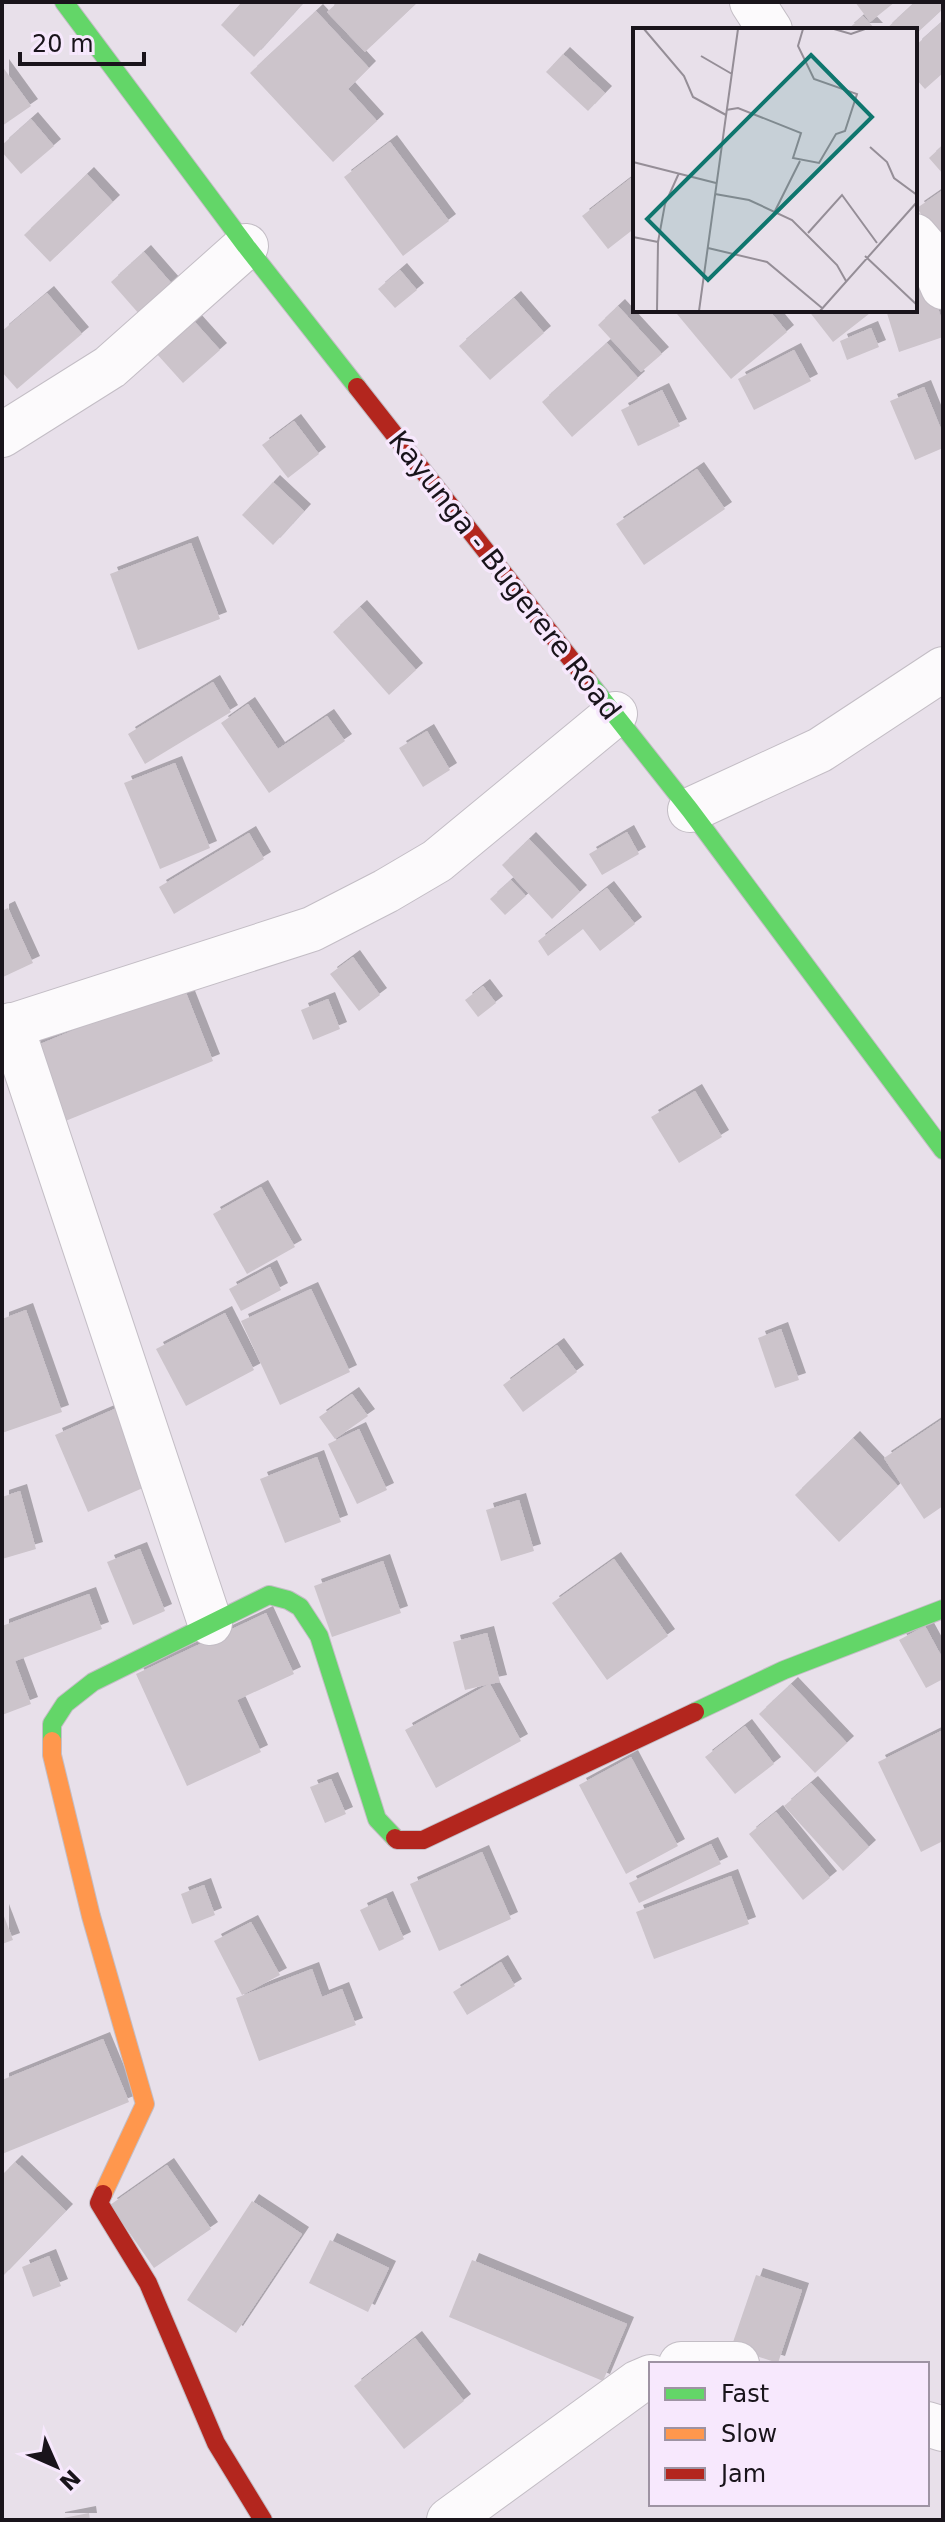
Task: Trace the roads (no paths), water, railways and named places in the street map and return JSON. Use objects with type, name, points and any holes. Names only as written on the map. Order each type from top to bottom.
[{"type":"street","name":"Kayunga - Bugerere Road","points":[[64,2],[246,246],[690,810],[943,1150]]},
{"type":"street","points":[[752,2],[769,28]]},
{"type":"street","points":[[917,238],[927,250],[943,287]]},
{"type":"street","points":[[2,435],[110,367],[246,246]]},
{"type":"street","points":[[690,810],[820,750],[943,669]]},
{"type":"street","points":[[210,1623],[6,1027],[312,929],[437,861],[615,714]]},
{"type":"street","points":[[263,2520],[216,2443],[148,2283],[99,2203],[145,2104],[91,1916],[52,1755],[52,1724],[65,1704],[93,1682],[269,1595],[292,1599],[306,1611],[319,1636],[377,1819],[397,1840],[423,1840],[784,1670],[943,1609]]},
{"type":"street","points":[[449,2520],[637,2383],[649,2378]]}]
